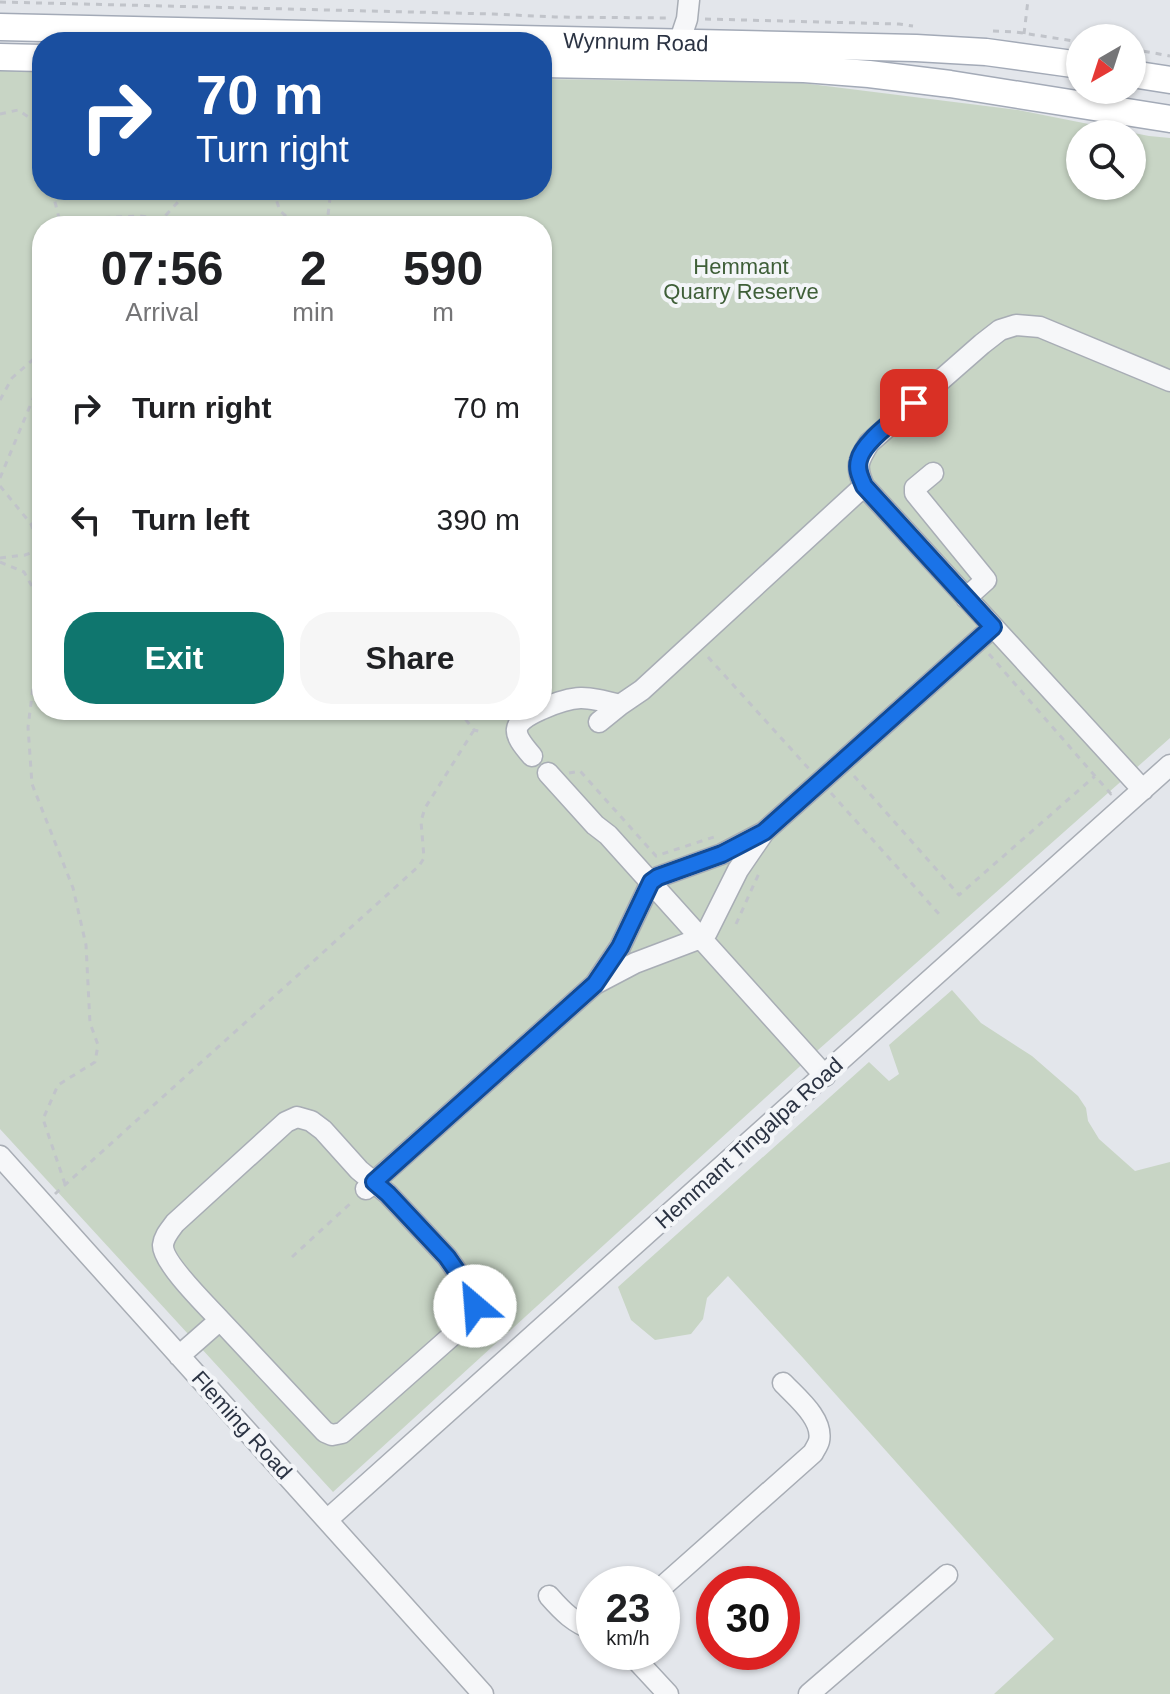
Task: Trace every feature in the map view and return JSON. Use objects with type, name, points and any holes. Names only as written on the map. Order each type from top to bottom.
[{"type":"main road","name":"Wynnum Road","points":[[0,27],[685,20],[1066,63]]},
{"type":"main road","points":[[0,57],[32,58]]},
{"type":"main road","name":"Wynnum Road","points":[[552,64],[804,69],[869,74],[1170,119]]},
{"type":"main road","points":[[1146,76],[1170,80]]},
{"type":"street","points":[[1137,783],[864,486],[859,473],[859,459],[869,443],[1000,330],[1016,325],[1040,327],[1170,381]]},
{"type":"street","points":[[933,473],[915,488],[915,493],[986,580],[966,598]]},
{"type":"street","points":[[599,722],[642,690],[864,486]]},
{"type":"street","points":[[369,1186],[595,984],[635,963],[701,938],[707,932],[738,870],[764,832],[993,627]]},
{"type":"street","points":[[552,706],[584,696],[620,705]]},
{"type":"street","points":[[523,720],[516,734],[532,756]]},
{"type":"street","name":"Hemmant Tingalpa Road","points":[[327,1520],[825,1076],[1137,783],[1170,765]]},
{"type":"street","points":[[552,778],[651,882],[825,1076]]},
{"type":"street","points":[[595,984],[620,947],[651,882],[723,844],[764,832]]},
{"type":"street","points":[[723,844],[738,870]]},
{"type":"street","points":[[620,947],[635,963]]},
{"type":"street","points":[[297,1117],[311,1121],[323,1130],[359,1170],[369,1186],[388,1194],[447,1257],[472,1293],[475,1306],[469,1318],[444,1343],[342,1433],[332,1435],[325,1432],[220,1320],[167,1261],[162,1248],[166,1235],[175,1223],[286,1122],[297,1117]]},
{"type":"street","name":"Fleming Road","points":[[0,1156],[483,1694]]},
{"type":"street","points":[[179,1356],[220,1320]]},
{"type":"street","points":[[680,1571],[813,1453],[820,1440],[818,1425],[783,1383]]},
{"type":"street","points":[[809,1694],[947,1575]]},
{"type":"street","points":[[549,1596],[576,1623]]},
{"type":"street","points":[[646,1670],[668,1694]]},
{"type":"path","points":[[1024,34],[1028,0]]},
{"type":"path","points":[[0,2],[899,24],[921,28]]},
{"type":"path","points":[[985,31],[1066,40]]},
{"type":"path","points":[[1146,52],[1170,56]]},
{"type":"path","points":[[0,114],[18,110],[32,119]]},
{"type":"path","points":[[165,216],[180,200]]},
{"type":"path","points":[[0,400],[12,378],[32,360]]},
{"type":"path","points":[[0,478],[32,401]]},
{"type":"path","points":[[0,486],[32,526]]},
{"type":"path","points":[[0,558],[32,552]]},
{"type":"path","points":[[0,558],[24,572],[32,586]]},
{"type":"path","points":[[988,652],[1111,794],[1137,783]]},
{"type":"path","points":[[708,657],[810,771]]},
{"type":"path","points":[[32,696],[28,727],[32,784],[73,888],[86,945],[90,1023],[98,1045],[95,1062],[58,1085],[43,1119],[65,1184],[419,866],[424,858],[421,821],[425,808],[474,730]]},
{"type":"path","points":[[466,720],[474,730],[482,732]]},
{"type":"path","points":[[842,762],[959,895],[1095,776]]},
{"type":"path","points":[[552,778],[580,771],[656,856],[723,844]]},
{"type":"path","points":[[831,793],[939,914]]},
{"type":"path","points":[[736,924],[765,859]]},
{"type":"path","points":[[292,1257],[369,1186]]},
{"type":"green space","name":"Hemmant Quarry Reserve","points":[[0,69],[32,69],[32,200],[552,200],[552,79],[802,83],[1018,110],[1068,120],[1066,200],[1146,200],[1146,135],[1170,138],[1170,738],[809,1058],[333,1492],[0,1129]]},
{"type":"green space","points":[[952,990],[981,1023],[1032,1056],[1078,1096],[1099,1139],[1135,1171],[1170,1162],[1170,1694],[994,1694],[1054,1639],[728,1276],[707,1298],[703,1319],[691,1334],[655,1340],[631,1320],[618,1287],[869,1062],[889,1081],[899,1074],[889,1045]]},
{"type":"route","points":[[475,1306],[472,1293],[447,1257],[374,1182],[595,984],[620,947],[651,882],[722,854],[764,832],[993,627],[864,486],[859,473],[859,459],[869,443],[914,403]]}]
